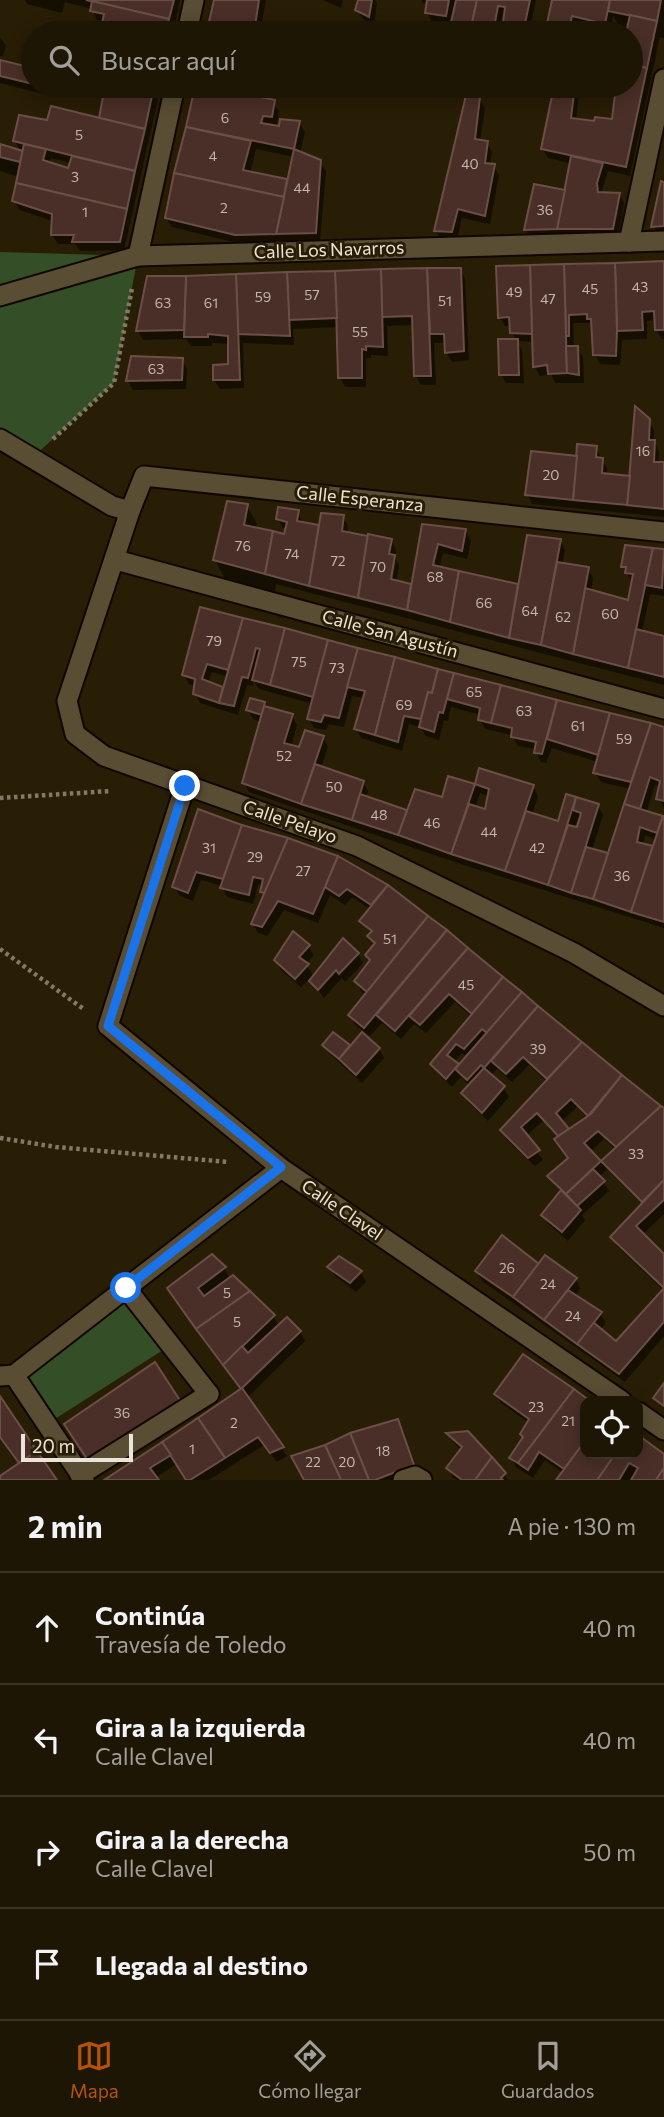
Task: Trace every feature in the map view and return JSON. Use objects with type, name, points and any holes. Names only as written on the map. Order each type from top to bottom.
[{"type":"street","points":[[190,21],[194,0]]},
{"type":"street","points":[[629,242],[664,79]]},
{"type":"street","points":[[138,256],[172,98]]},
{"type":"street","name":"Calle Los Navarros","points":[[0,296],[138,256],[664,241]]},
{"type":"street","points":[[0,439],[112,506],[130,511]]},
{"type":"street","name":"Calle Esperanza","points":[[116,560],[144,475],[664,532]]},
{"type":"street","name":"Calle San Agustín","points":[[116,560],[664,709]]},
{"type":"street","name":"Calle Pelayo","points":[[116,560],[67,701],[75,734],[104,756],[357,846],[574,953],[664,1006]]},
{"type":"street","points":[[108,1026],[185,786]]},
{"type":"street","name":"Calle Clavel","points":[[108,1026],[281,1167],[615,1396]]},
{"type":"street","points":[[126,1288],[209,1394],[82,1477],[7,1376],[126,1288],[281,1167]]},
{"type":"street","points":[[643,1415],[664,1430]]},
{"type":"street","points":[[404,1480],[415,1476],[422,1480]]},
{"type":"path","points":[[32,458],[114,383],[138,256]]},
{"type":"path","points":[[0,798],[119,790]]},
{"type":"path","points":[[0,949],[108,1026]]},
{"type":"path","points":[[0,1138],[56,1147],[229,1162]]},
{"type":"green space","points":[[0,252],[138,256],[114,383],[32,458],[0,439]]},
{"type":"green space","points":[[126,1288],[171,1345],[47,1424],[14,1375]]},
{"type":"building","points":[[86,0],[174,0],[169,19]]},
{"type":"building","points":[[214,0],[259,0],[256,21],[209,21]]},
{"type":"building","points":[[358,0],[372,0],[369,17],[355,10]]},
{"type":"building","points":[[427,0],[449,0],[446,16],[425,13]]},
{"type":"building","points":[[456,0],[477,0],[472,21],[451,21]]},
{"type":"building","points":[[477,0],[530,0],[526,21],[503,21],[505,7],[498,6],[495,21],[472,21]]},
{"type":"building","points":[[552,0],[610,0],[606,21],[572,16],[571,21],[548,21]]},
{"type":"building","points":[[610,0],[661,0],[657,21],[608,11]]},
{"type":"building","points":[[92,1],[169,19],[103,21],[104,14],[90,11]]},
{"type":"building","points":[[630,15],[657,21],[647,68],[643,67],[643,21],[629,21]]},
{"type":"building","points":[[0,60],[21,65],[21,81],[0,76]]},
{"type":"building","points":[[643,67],[647,68],[643,87]]},
{"type":"building","points":[[103,98],[151,98],[145,129],[99,118]]},
{"type":"building","points":[[192,98],[275,100],[272,117],[263,116],[261,123],[279,126],[280,119],[300,121],[294,149],[186,127]]},
{"type":"building","points":[[465,98],[480,98],[475,139],[488,141],[485,163],[495,164],[485,216],[458,209],[452,232],[434,231]]},
{"type":"building","points":[[552,98],[574,98],[571,118],[594,121],[595,117],[612,119],[615,98],[641,98],[626,167],[541,149]]},
{"type":"building","points":[[51,106],[145,129],[135,171],[13,141],[19,115],[47,120]]},
{"type":"building","points":[[186,127],[251,141],[243,170],[287,179],[284,197],[174,173]]},
{"type":"building","points":[[0,144],[23,151],[20,162],[0,157]]},
{"type":"building","points":[[24,144],[46,149],[43,160],[68,168],[72,156],[135,171],[127,209],[16,183]]},
{"type":"building","points":[[294,149],[321,160],[316,233],[276,234]]},
{"type":"building","points":[[571,156],[603,163],[597,183],[598,192],[620,193],[613,229],[557,229]]},
{"type":"building","points":[[174,173],[284,197],[276,234],[235,235],[165,218]]},
{"type":"building","points":[[661,181],[664,182],[664,226],[651,227]]},
{"type":"building","points":[[16,183],[127,209],[120,242],[72,242],[74,235],[51,235],[52,214],[12,201]]},
{"type":"building","points":[[534,184],[565,190],[557,229],[524,230]]},
{"type":"building","points":[[664,261],[664,330],[655,330],[654,311],[642,312],[643,330],[617,331],[615,263]]},
{"type":"building","points":[[615,263],[616,356],[593,355],[591,319],[587,319],[587,314],[569,315],[569,336],[566,336],[564,264]]},
{"type":"building","points":[[564,264],[567,373],[548,374],[547,365],[533,367],[530,265]]},
{"type":"building","points":[[530,265],[532,334],[510,333],[509,317],[498,318],[496,266]]},
{"type":"building","points":[[427,268],[461,268],[464,351],[445,353],[444,334],[430,334]]},
{"type":"building","points":[[427,268],[431,376],[414,376],[412,316],[382,317],[381,269]]},
{"type":"building","points":[[381,269],[383,347],[366,346],[366,350],[362,349],[362,378],[338,378],[335,271]]},
{"type":"building","points":[[335,271],[337,318],[289,320],[287,272]]},
{"type":"building","points":[[287,272],[290,336],[238,334],[236,274]]},
{"type":"building","points":[[236,274],[240,380],[213,380],[213,365],[228,364],[228,336],[208,334],[208,337],[184,337],[186,276]]},
{"type":"building","points":[[147,276],[186,276],[184,330],[136,331]]},
{"type":"building","points":[[498,339],[518,339],[519,375],[499,375]]},
{"type":"building","points":[[566,346],[578,346],[579,375],[567,373]]},
{"type":"building","points":[[131,356],[183,358],[182,380],[126,381]]},
{"type":"building","points":[[635,406],[650,419],[649,440],[655,440],[654,462],[664,462],[664,509],[627,505]]},
{"type":"building","points":[[577,444],[597,446],[596,457],[603,458],[602,473],[630,476],[627,505],[573,500]]},
{"type":"building","points":[[531,451],[577,456],[573,500],[525,495]]},
{"type":"building","points":[[227,501],[248,504],[244,525],[273,531],[265,574],[213,560]]},
{"type":"building","points":[[278,507],[299,510],[297,521],[319,525],[309,586],[265,574],[273,531],[284,534],[287,522],[276,519]]},
{"type":"building","points":[[321,513],[344,515],[342,531],[368,536],[358,598],[309,586]]},
{"type":"building","points":[[422,524],[466,529],[462,551],[438,544],[433,565],[459,571],[450,622],[407,610]]},
{"type":"building","points":[[368,534],[392,539],[389,554],[395,555],[391,579],[411,584],[407,610],[358,598]]},
{"type":"building","points":[[527,535],[561,539],[541,645],[509,638]]},
{"type":"building","points":[[625,545],[653,548],[628,668],[573,654],[585,588],[628,600],[633,574],[625,573],[626,567],[621,567]]},
{"type":"building","points":[[653,548],[664,549],[662,588],[645,585]]},
{"type":"building","points":[[557,562],[589,567],[573,654],[541,645]]},
{"type":"building","points":[[459,571],[518,584],[509,638],[450,622]]},
{"type":"building","points":[[200,607],[243,618],[228,670],[207,664],[202,679],[223,687],[219,703],[193,694],[195,679],[182,675]]},
{"type":"building","points":[[243,618],[285,628],[270,685],[252,680],[260,649],[256,648],[248,678],[242,677],[234,706],[219,703]]},
{"type":"building","points":[[285,628],[328,640],[313,697],[270,685]]},
{"type":"building","points":[[636,629],[664,636],[664,677],[628,668]]},
{"type":"building","points":[[328,640],[358,648],[339,718],[324,715],[321,722],[307,719]]},
{"type":"building","points":[[358,648],[395,657],[375,735],[354,729],[365,691],[347,687]]},
{"type":"building","points":[[395,657],[438,669],[421,719],[404,716],[398,742],[375,735]]},
{"type":"building","points":[[438,669],[454,673],[443,713],[439,712],[434,732],[419,727],[428,692],[432,693]]},
{"type":"building","points":[[454,673],[501,685],[491,723],[478,720],[480,708],[447,699]]},
{"type":"building","points":[[501,685],[557,700],[542,754],[534,753],[536,742],[511,737],[512,728],[491,723]]},
{"type":"building","points":[[250,698],[265,702],[262,715],[246,710]]},
{"type":"building","points":[[557,700],[610,713],[598,755],[547,739]]},
{"type":"building","points":[[264,706],[293,714],[284,743],[299,747],[305,730],[324,736],[301,804],[242,783]]},
{"type":"building","points":[[610,713],[651,723],[631,782],[593,773]]},
{"type":"building","points":[[651,723],[664,727],[664,801],[656,799],[660,781],[650,777],[640,809],[624,804]]},
{"type":"building","points":[[315,764],[364,781],[352,820],[301,804]]},
{"type":"building","points":[[479,768],[534,785],[505,871],[451,854],[469,804],[485,809],[489,789],[475,784]]},
{"type":"building","points":[[448,776],[475,784],[451,854],[398,835],[415,789],[442,797]]},
{"type":"building","points":[[360,794],[407,810],[398,835],[352,820]]},
{"type":"building","points":[[566,794],[576,797],[548,885],[505,871],[526,811],[558,821]]},
{"type":"building","points":[[576,797],[599,804],[571,893],[548,885],[568,825],[577,827],[581,813],[573,810]]},
{"type":"building","points":[[624,804],[663,816],[657,833],[640,827],[637,842],[653,846],[631,912],[593,899]]},
{"type":"building","points":[[198,809],[242,825],[223,879],[196,872],[188,893],[172,887]]},
{"type":"building","points":[[664,816],[664,922],[631,912]]},
{"type":"building","points":[[242,825],[288,838],[265,893],[260,892],[263,879],[253,877],[249,895],[220,888]]},
{"type":"building","points":[[288,838],[338,856],[325,887],[313,914],[278,901],[262,927],[251,924]]},
{"type":"building","points":[[586,847],[608,853],[593,899],[571,893]]},
{"type":"building","points":[[338,856],[388,885],[371,905],[347,889],[339,896],[325,887]]},
{"type":"building","points":[[388,885],[428,916],[367,992],[354,981],[370,960],[365,955],[375,943],[367,936],[372,931],[359,921]]},
{"type":"building","points":[[428,916],[447,930],[364,1028],[348,1015]]},
{"type":"building","points":[[447,930],[468,948],[395,1031],[376,1015]]},
{"type":"building","points":[[293,931],[310,945],[299,957],[309,964],[295,979],[274,960]]},
{"type":"building","points":[[343,938],[359,953],[339,974],[336,970],[318,990],[309,981]]},
{"type":"building","points":[[468,948],[503,977],[472,1014],[449,994],[420,1025],[409,1016]]},
{"type":"building","points":[[503,977],[522,992],[487,1033],[482,1029],[464,1049],[456,1044],[447,1055],[459,1064],[446,1079],[430,1064]]},
{"type":"building","points":[[522,992],[538,1006],[484,1068],[481,1065],[467,1080],[455,1069]]},
{"type":"building","points":[[538,1006],[582,1042],[547,1079],[523,1057],[506,1074],[491,1061]]},
{"type":"building","points":[[333,1032],[350,1045],[339,1059],[322,1045]]},
{"type":"building","points":[[362,1032],[380,1048],[356,1075],[339,1059]]},
{"type":"building","points":[[582,1042],[622,1075],[588,1116],[571,1099],[556,1113],[569,1129],[558,1136],[537,1113],[521,1127],[540,1150],[528,1158],[500,1130]]},
{"type":"building","points":[[484,1068],[505,1086],[482,1113],[461,1093]]},
{"type":"building","points":[[622,1075],[661,1106],[616,1147],[598,1131],[584,1143],[601,1161],[566,1194],[547,1176],[568,1158],[554,1139],[591,1114]]},
{"type":"building","points":[[661,1106],[664,1108],[664,1180],[642,1202],[601,1161]]},
{"type":"building","points":[[593,1169],[605,1181],[577,1206],[566,1194]]},
{"type":"building","points":[[664,1180],[664,1200],[636,1226],[664,1254],[664,1288],[610,1237]]},
{"type":"building","points":[[561,1190],[581,1210],[562,1232],[541,1215]]},
{"type":"building","points":[[502,1235],[539,1264],[513,1297],[475,1271]]},
{"type":"building","points":[[212,1254],[226,1267],[198,1288],[204,1296],[233,1275],[250,1291],[196,1329],[167,1288]]},
{"type":"building","points":[[545,1255],[577,1278],[544,1320],[513,1297]]},
{"type":"building","points":[[339,1256],[362,1271],[350,1283],[327,1267]]},
{"type":"building","points":[[664,1288],[664,1322],[619,1374],[577,1344],[593,1322],[616,1341]]},
{"type":"building","points":[[568,1290],[602,1312],[577,1344],[544,1320]]},
{"type":"building","points":[[250,1291],[275,1315],[223,1365],[196,1329]]},
{"type":"building","points":[[287,1317],[301,1331],[241,1389],[223,1365],[242,1346],[248,1353]]},
{"type":"building","points":[[523,1354],[574,1389],[518,1463],[509,1458],[523,1437],[520,1434],[529,1419],[494,1394]]},
{"type":"building","points":[[155,1362],[181,1402],[89,1462],[64,1424]]},
{"type":"building","points":[[664,1383],[664,1406],[653,1398]]},
{"type":"building","points":[[242,1388],[284,1447],[270,1453],[258,1437],[225,1458],[198,1418]]},
{"type":"building","points":[[574,1389],[583,1396],[580,1396],[580,1448],[564,1469],[539,1452],[528,1470],[518,1463]]},
{"type":"building","points":[[0,1396],[37,1451],[19,1463],[0,1437]]},
{"type":"building","points":[[198,1418],[225,1458],[186,1480],[162,1442]]},
{"type":"building","points":[[398,1419],[414,1465],[369,1480],[350,1433]]},
{"type":"building","points":[[468,1431],[492,1457],[475,1480],[462,1480],[446,1468],[462,1447],[446,1433]]},
{"type":"building","points":[[350,1433],[369,1480],[341,1480],[325,1445]]},
{"type":"building","points":[[643,1439],[664,1454],[664,1468],[656,1480],[631,1480],[638,1468],[629,1463],[619,1480],[597,1480],[612,1459],[643,1459]]},
{"type":"building","points":[[162,1442],[171,1455],[150,1468],[159,1480],[104,1480]]},
{"type":"building","points":[[325,1445],[341,1480],[304,1480],[291,1456]]},
{"type":"building","points":[[580,1448],[580,1459],[612,1459],[597,1480],[556,1480]]},
{"type":"building","points":[[37,1451],[57,1480],[0,1480],[0,1476]]},
{"type":"building","points":[[492,1457],[506,1473],[501,1478],[503,1480],[475,1480]]},
{"type":"building","points":[[664,1468],[664,1480],[656,1480]]},
{"type":"route","points":[[126,1288],[281,1167],[108,1026],[185,786]]}]
